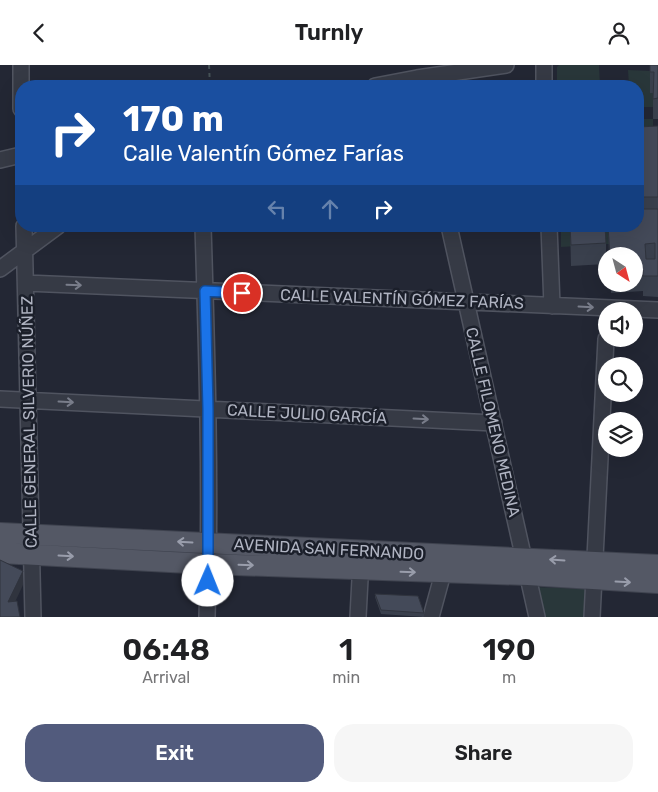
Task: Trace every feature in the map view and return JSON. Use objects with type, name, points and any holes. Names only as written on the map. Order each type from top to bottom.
[{"type":"main road","name":"AVENIDA SAN FERNANDO","points":[[0,533],[208,543],[361,560],[443,573],[526,567]]},
{"type":"main road","name":"AVENIDA SAN FERNANDO","points":[[0,553],[208,564],[361,560],[526,567],[594,571],[658,583]]},
{"type":"main road","name":"AVENIDA SAN FERNANDO","points":[[594,571],[658,565]]},
{"type":"street","points":[[21,65],[21,80]]},
{"type":"street","points":[[400,80],[417,76],[506,65]]},
{"type":"street","points":[[544,65],[544,80]]},
{"type":"street","points":[[0,160],[15,156]]},
{"type":"street","name":"CALLE GENERAL SILVERIO NÚÑEZ","points":[[24,232],[33,617]]},
{"type":"street","points":[[0,269],[50,232]]},
{"type":"street","points":[[203,232],[208,409],[207,617]]},
{"type":"street","name":"CALLE FILOMENO MEDINA","points":[[450,232],[537,617]]},
{"type":"street","points":[[550,232],[552,306]]},
{"type":"street","name":"CALLE VALENTÍN GÓMEZ FARÍAS","points":[[26,283],[598,309]]},
{"type":"street","name":"CALLE VALENTÍN GÓMEZ FARÍAS","points":[[643,310],[658,310]]},
{"type":"street","points":[[592,617],[606,347]]},
{"type":"street","name":"CALLE JULIO GARCÍA","points":[[0,399],[494,423]]},
{"type":"street","points":[[358,617],[361,560]]},
{"type":"street","points":[[431,617],[443,573]]},
{"type":"path","points":[[209,65],[210,80]]},
{"type":"shaded area","points":[[559,65],[599,65],[600,80],[557,80],[557,67]]},
{"type":"shaded area","points":[[628,70],[650,71],[650,93],[654,93],[653,107],[644,107],[644,80],[629,80]]},
{"type":"shaded area","points":[[644,119],[653,119],[653,140],[644,140]]},
{"type":"shaded area","points":[[561,232],[641,232],[641,242],[561,247]]},
{"type":"shaded area","points":[[533,587],[587,589],[587,617],[540,617]]},
{"type":"building","points":[[650,65],[658,65],[658,98],[653,99],[654,72],[650,72]]},
{"type":"building","points":[[658,126],[658,197],[644,197],[644,127]]},
{"type":"building","points":[[644,209],[658,209],[658,276],[643,276],[643,247],[609,247],[608,232],[644,232]],"holes":[[[655,243],[655,259],[646,259],[645,244]]]},
{"type":"building","points":[[570,232],[605,232],[606,243],[571,245]]},
{"type":"building","points":[[0,560],[23,571],[8,602],[17,601],[20,617],[0,617]]},
{"type":"building","points":[[375,594],[418,596],[424,613],[381,610]]},
{"type":"route","points":[[208,581],[208,409],[205,291],[242,293]]}]
